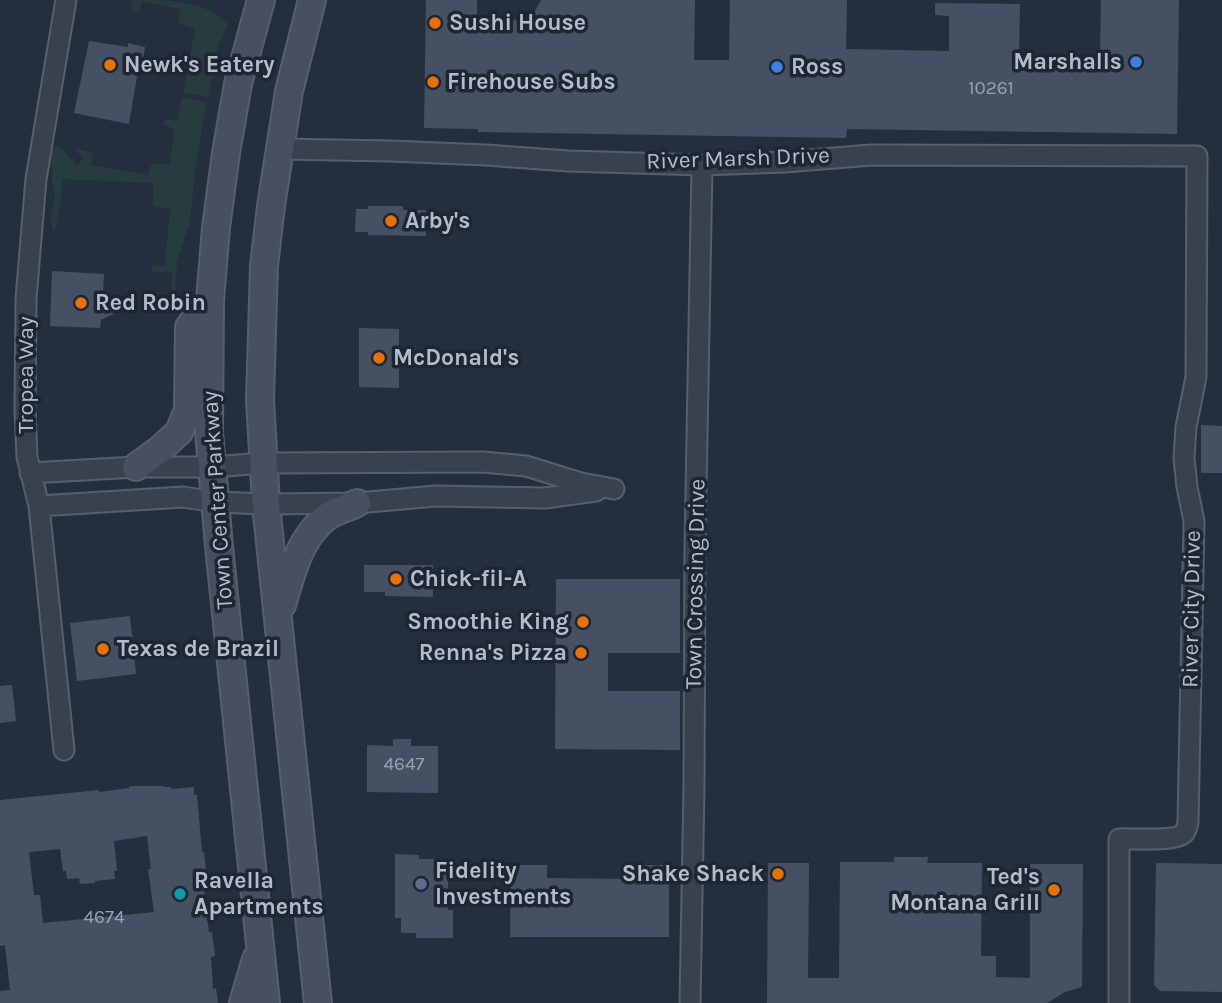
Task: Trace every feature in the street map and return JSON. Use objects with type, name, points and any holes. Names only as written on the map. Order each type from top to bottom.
[{"type":"main road","name":"Town Center Parkway","points":[[261,0],[238,84],[216,229],[210,300],[209,432],[266,1003]]},
{"type":"main road","name":"Town Center Parkway","points":[[312,0],[289,91],[279,149],[264,266],[260,400],[266,504],[318,1003]]},
{"type":"main road","points":[[136,467],[158,452],[179,432],[188,410],[189,327],[210,300]]},
{"type":"main road","points":[[278,616],[298,552],[315,529],[331,514],[357,503]]},
{"type":"main road","points":[[243,1003],[260,944]]},
{"type":"street","name":"Tropea Way","points":[[64,750],[38,506],[27,457],[25,409],[29,245],[41,145],[66,0]]},
{"type":"street","name":"River Marsh Drive","points":[[279,149],[401,151],[568,161],[702,164],[785,162],[871,155],[1197,156]]},
{"type":"street","name":"River City Drive","points":[[1119,1003],[1119,838],[1179,836],[1185,832],[1188,822],[1194,521],[1184,458],[1186,427],[1196,377],[1197,156]]},
{"type":"street","name":"Town Crossing Drive","points":[[690,1003],[702,164]]},
{"type":"street","points":[[30,473],[263,463],[483,462],[526,466],[581,483],[614,489],[545,498],[436,496],[357,503],[266,504],[216,502],[183,497],[38,506]]},
{"type":"green space","points":[[133,0],[172,1],[198,6],[219,16],[227,24],[222,41],[219,41],[208,97],[183,93],[187,73],[175,69],[177,66],[188,67],[195,29],[180,24],[180,9],[142,1],[139,11],[134,13],[131,10]]},
{"type":"green space","points":[[182,97],[207,102],[189,225],[177,261],[175,292],[171,291],[172,273],[151,271],[153,266],[165,265],[170,209],[154,206],[153,183],[63,179],[53,233],[51,219],[55,196],[50,152],[58,145],[77,165],[84,158],[76,151],[78,149],[93,153],[91,165],[148,175],[152,163],[169,165],[175,129],[164,126],[164,121],[177,121]]},
{"type":"building","points":[[426,0],[477,0],[477,19],[530,20],[541,0],[695,0],[694,60],[729,60],[730,0],[847,0],[846,49],[949,51],[949,16],[935,15],[935,3],[1020,4],[1019,57],[1100,59],[1101,0],[1179,0],[1177,134],[847,129],[846,138],[478,132],[478,129],[424,128]]},
{"type":"building","points":[[89,41],[128,47],[128,43],[145,47],[142,65],[139,64],[129,124],[74,113]]},
{"type":"building","name":"Arby's","points":[[368,206],[403,206],[403,210],[426,210],[426,236],[368,235],[368,232],[355,232],[356,209],[368,209]]},
{"type":"building","name":"Red Robin","points":[[52,271],[104,274],[103,295],[110,295],[113,314],[101,320],[100,328],[50,326]]},
{"type":"building","name":"McDonald's","points":[[359,328],[399,329],[399,388],[359,387]]},
{"type":"building","points":[[1201,425],[1222,426],[1222,473],[1201,473]]},
{"type":"building","name":"Chick-fil-A","points":[[364,565],[433,565],[433,597],[385,596],[385,592],[364,592]]},
{"type":"building","points":[[556,579],[680,579],[680,653],[608,653],[608,691],[680,691],[680,750],[555,749]]},
{"type":"building","name":"Texas de Brazil","points":[[130,616],[136,674],[77,681],[70,623]]},
{"type":"building","points":[[12,685],[16,721],[0,723],[0,686]]},
{"type":"building","points":[[393,739],[411,739],[411,746],[438,746],[438,793],[367,792],[367,745],[393,746]]},
{"type":"building","name":"Ravella Apartments","points":[[194,787],[207,880],[204,880],[205,902],[215,956],[211,957],[213,989],[216,988],[218,1003],[0,1003],[0,991],[10,990],[5,945],[0,946],[0,800],[129,788]],"holes":[[[147,836],[151,869],[148,869],[154,912],[43,923],[40,895],[34,895],[29,852],[60,849],[67,879],[79,878],[80,884],[95,883],[115,879],[114,871],[117,871],[114,841]]]},
{"type":"building","name":"Fidelity Investments","points":[[395,854],[419,855],[419,859],[448,859],[448,910],[453,910],[453,938],[416,938],[416,933],[401,933],[401,918],[395,918]]},
{"type":"building","points":[[894,857],[928,857],[927,863],[982,863],[981,956],[996,956],[996,977],[1030,978],[1030,864],[1083,864],[1082,987],[1065,992],[1047,1003],[767,1003],[768,863],[809,863],[808,978],[839,978],[840,862],[894,862]]},
{"type":"building","points":[[1156,863],[1222,864],[1222,992],[1160,991],[1154,985]]},
{"type":"building","points":[[511,865],[547,865],[547,878],[633,879],[633,865],[669,865],[669,937],[510,937]]},
{"type":"place","name":"Sushi House","points":[[435,23]]},
{"type":"place","name":"Marshalls","points":[[1136,62]]},
{"type":"place","name":"Newk's Eatery","points":[[110,65]]},
{"type":"place","name":"Ross","points":[[777,67]]},
{"type":"place","name":"Firehouse Subs","points":[[433,82]]},
{"type":"place","name":"Arby's","points":[[391,221]]},
{"type":"place","name":"Red Robin","points":[[81,303]]},
{"type":"place","name":"McDonald's","points":[[379,358]]},
{"type":"place","name":"Chick-fil-A","points":[[396,579]]},
{"type":"place","name":"Smoothie King","points":[[583,622]]},
{"type":"place","name":"Texas de Brazil","points":[[103,649]]},
{"type":"place","name":"Renna's Pizza","points":[[581,653]]},
{"type":"place","name":"Shake Shack","points":[[778,874]]},
{"type":"place","name":"Fidelity Investments","points":[[421,884]]},
{"type":"place","name":"Ted's Montana Grill","points":[[1054,890]]},
{"type":"place","name":"Ravella Apartments","points":[[180,894]]}]
